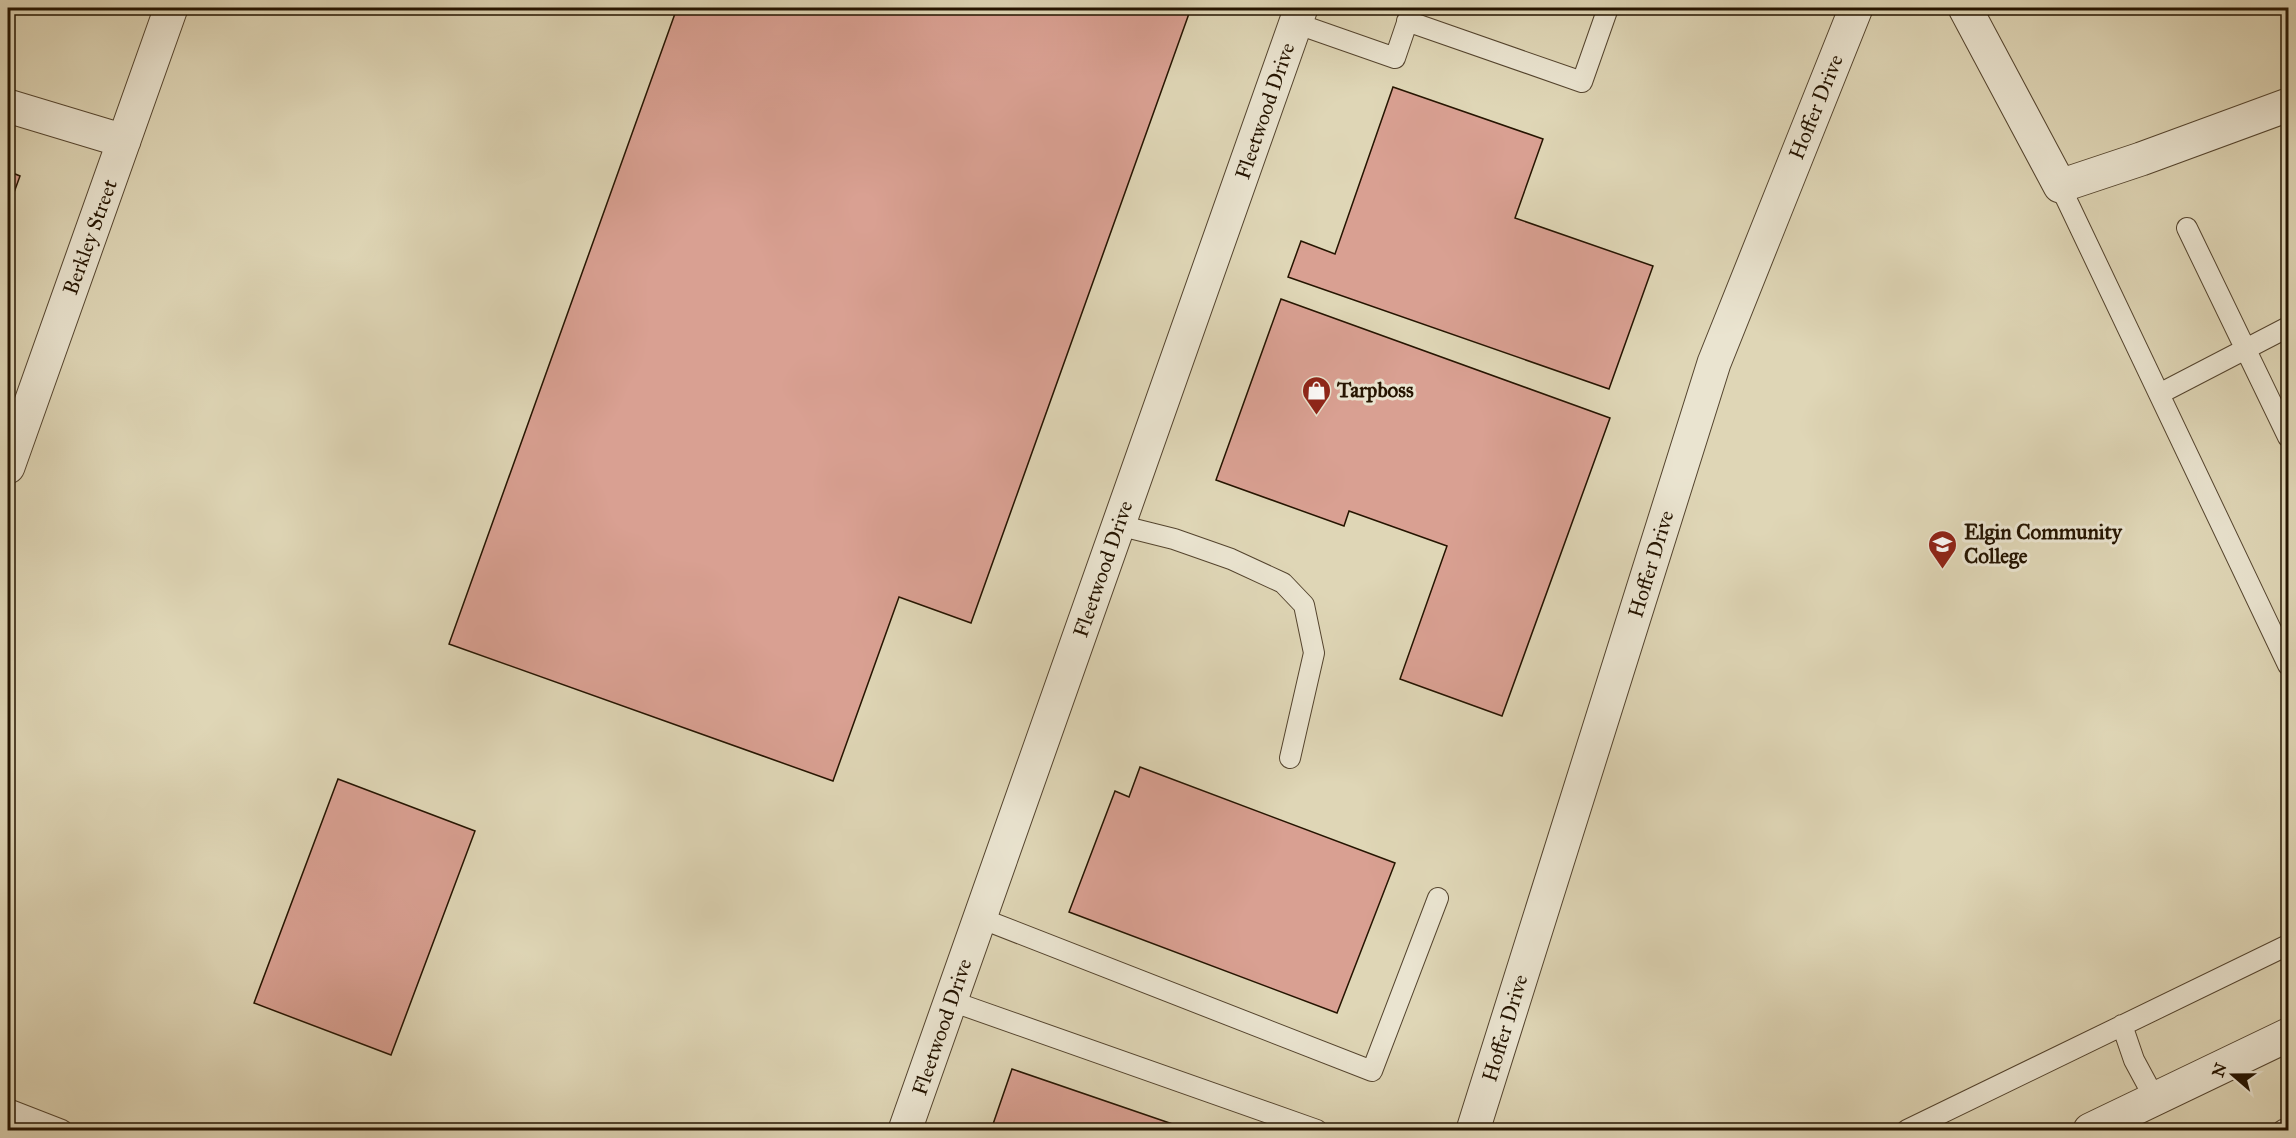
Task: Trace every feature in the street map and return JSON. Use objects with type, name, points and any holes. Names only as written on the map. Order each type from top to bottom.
[{"type":"street","name":"Berkley Street","points":[[8,467],[171,8]]},
{"type":"street","name":"Hoffer Drive","points":[[1473,1131],[1714,363],[1856,8]]},
{"type":"street","points":[[1965,8],[2060,186],[2289,105]]},
{"type":"street","name":"Fleetwood Drive","points":[[905,1131],[1298,15]]},
{"type":"street","points":[[8,106],[124,141]]},
{"type":"street","points":[[2091,1131],[2289,1035]]},
{"type":"lane","points":[[1298,15],[1395,58],[1410,14],[1582,82],[1608,8]]},
{"type":"lane","points":[[2060,186],[2289,665]]},
{"type":"lane","points":[[2187,228],[2289,437]]},
{"type":"lane","points":[[2159,394],[2289,327]]},
{"type":"lane","points":[[1118,525],[1174,539],[1231,558],[1283,583],[1304,605],[1314,653],[1290,758]]},
{"type":"lane","points":[[980,918],[1372,1071],[1438,898]]},
{"type":"lane","points":[[1907,1131],[2289,945]]},
{"type":"lane","points":[[951,1001],[1317,1131]]},
{"type":"lane","points":[[2122,1025],[2134,1060],[2155,1099]]},
{"type":"lane","points":[[8,1109],[62,1131]]},
{"type":"lane","points":[[2283,1131],[2289,1128]]},
{"type":"building","points":[[677,8],[1191,8],[971,623],[899,597],[833,781],[449,644]]},
{"type":"building","points":[[1393,87],[1543,139],[1515,218],[1653,266],[1609,389],[1288,277],[1301,241],[1335,254]]},
{"type":"building","points":[[8,171],[20,176],[8,209]]},
{"type":"building","points":[[1281,299],[1610,418],[1502,716],[1400,679],[1447,546],[1349,511],[1344,526],[1216,480]]},
{"type":"building","points":[[1140,767],[1395,863],[1337,1013],[1069,912],[1115,791],[1129,797]]},
{"type":"building","points":[[338,779],[475,831],[391,1055],[254,1003]]},
{"type":"building","points":[[1012,1069],[1190,1130],[991,1130]]},
{"type":"place","name":"Tarpboss","points":[[1316,416]]},
{"type":"place","name":"Elgin Community College","points":[[1943,570]]}]
